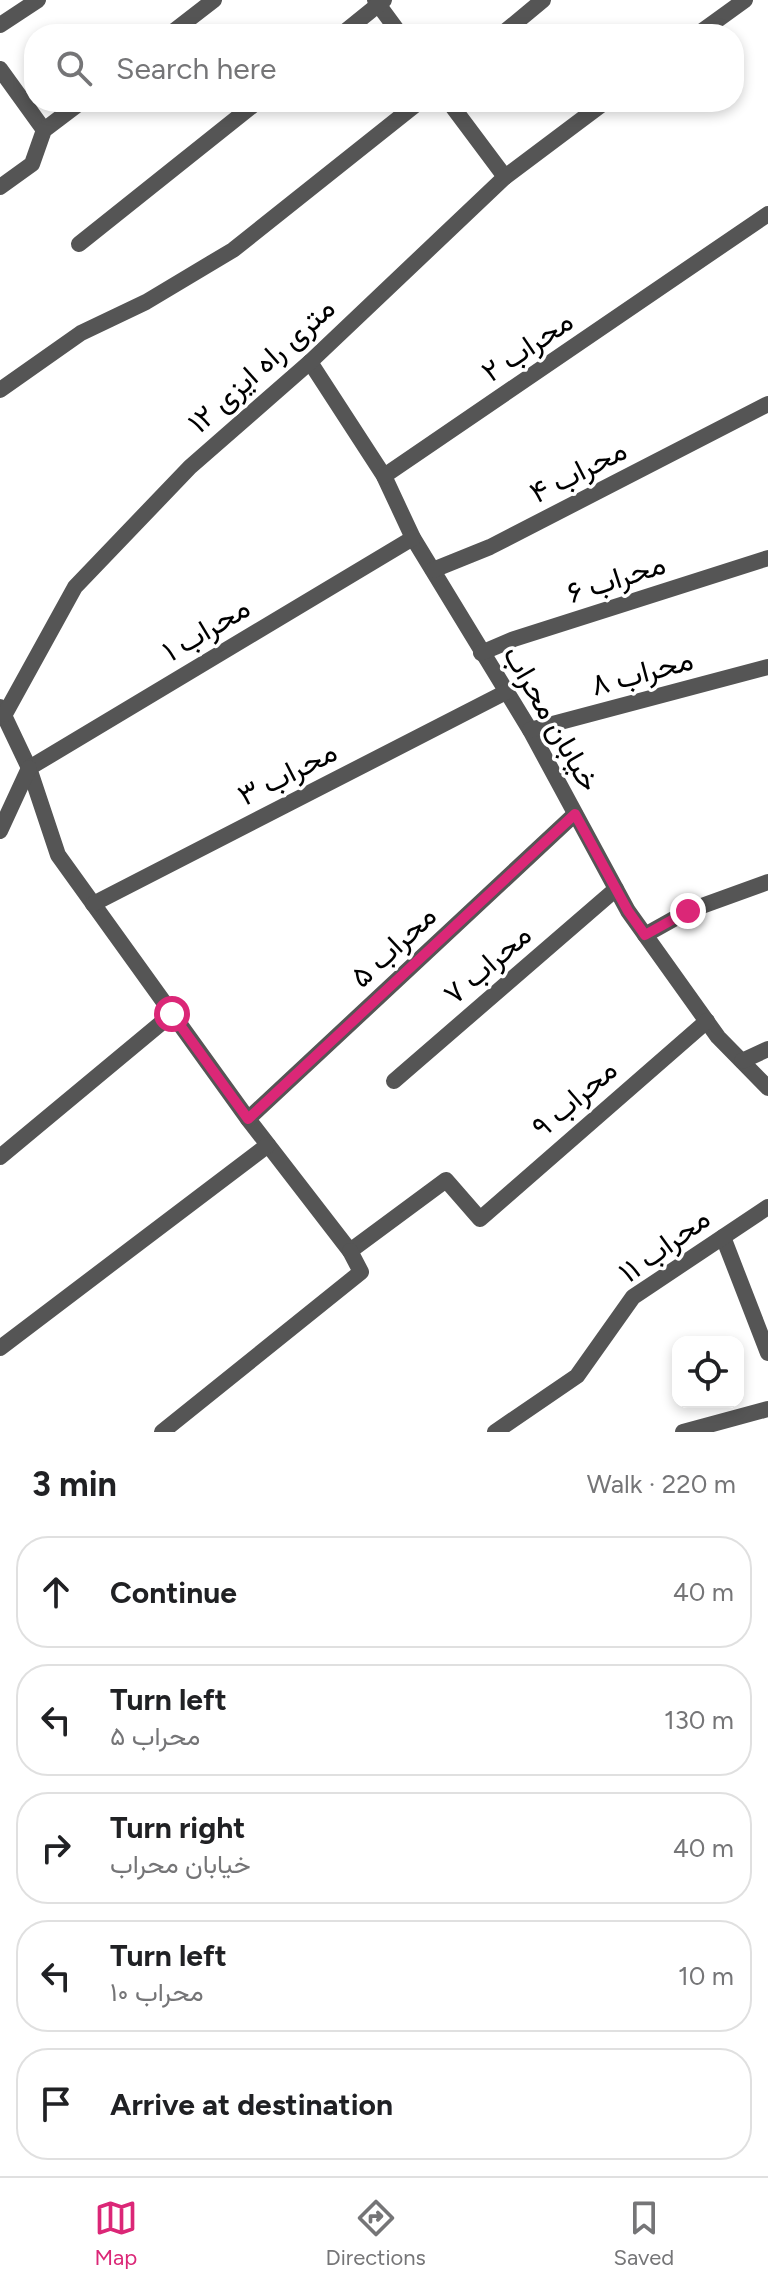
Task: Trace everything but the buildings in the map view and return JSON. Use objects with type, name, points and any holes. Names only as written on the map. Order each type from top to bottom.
[{"type":"street","points":[[0,25],[38,0]]},
{"type":"street","points":[[183,24],[214,0]]},
{"type":"street","points":[[514,24],[543,0]]},
{"type":"street","points":[[712,24],[745,0]]},
{"type":"street","points":[[354,24],[379,2],[393,24]]},
{"type":"street","points":[[0,69],[24,102]]},
{"type":"street","points":[[31,112],[44,130]]},
{"type":"street","points":[[0,187],[32,164],[44,130],[68,112]]},
{"type":"street","points":[[79,244],[244,112]]},
{"type":"street","points":[[0,390],[81,333],[146,302],[233,250],[406,112]]},
{"type":"street","points":[[456,112],[505,177]]},
{"type":"street","name":"۱۲ متری راه ایزی","points":[[2,710],[75,587],[190,467],[310,362],[505,177],[592,112]]},
{"type":"street","name":"محراب ۲","points":[[384,476],[768,214]]},
{"type":"street","name":"خیابان محراب","points":[[310,362],[384,476],[413,538],[530,730],[616,889],[645,935],[707,1021],[768,1088]]},
{"type":"street","name":"محراب ۴","points":[[433,570],[490,547],[768,404]]},
{"type":"street","name":"محراب ۱","points":[[29,768],[413,538]]},
{"type":"street","name":"محراب ۶","points":[[481,653],[514,639],[768,558]]},
{"type":"street","name":"محراب ۸","points":[[530,730],[768,667]]},
{"type":"street","name":"محراب ۳","points":[[93,904],[506,692]]},
{"type":"street","points":[[2,710],[29,768],[58,855],[248,1119],[350,1251],[361,1272],[162,1432]]},
{"type":"street","points":[[0,831],[29,768]]},
{"type":"street","name":"محراب ۵","points":[[248,1119],[575,814]]},
{"type":"street","points":[[645,935],[688,911],[768,882]]},
{"type":"street","name":"محراب ۷","points":[[394,1081],[616,889]]},
{"type":"street","points":[[0,1157],[172,1014]]},
{"type":"street","name":"محراب ۹","points":[[350,1251],[446,1180],[480,1219],[707,1021]]},
{"type":"street","points":[[742,1061],[768,1049]]},
{"type":"street","points":[[0,1348],[268,1145]]},
{"type":"street","name":"محراب ۱۱","points":[[495,1432],[577,1376],[633,1297],[768,1207]]},
{"type":"street","points":[[723,1237],[768,1353]]},
{"type":"street","points":[[683,1432],[768,1409]]},
{"type":"route","points":[[172,1014],[248,1119],[575,814],[628,911],[645,935],[688,911]]}]
